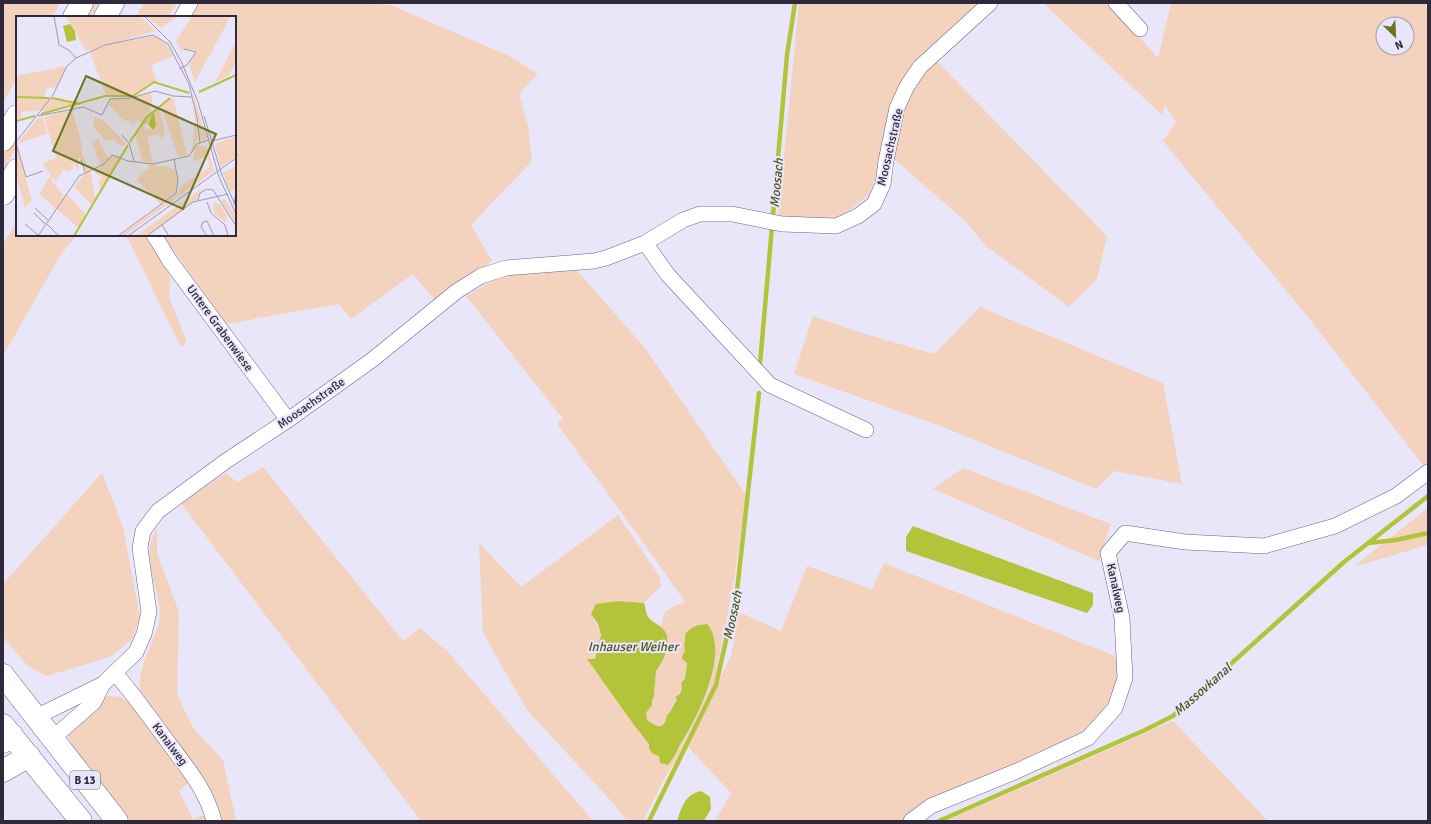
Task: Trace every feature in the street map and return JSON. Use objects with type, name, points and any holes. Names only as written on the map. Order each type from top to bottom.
[{"type":"main road","points":[[75,16],[82,3]]},
{"type":"main road","points":[[106,16],[113,3]]},
{"type":"main road","points":[[3,140],[16,118]]},
{"type":"main road","points":[[3,194],[16,172]]},
{"type":"main road","name":"B 13","points":[[3,675],[117,821]]},
{"type":"main road","points":[[6,734],[36,717]]},
{"type":"main road","name":"B 13","points":[[6,734],[29,756],[81,821]]},
{"type":"main road","points":[[3,771],[29,756],[53,738]]},
{"type":"street","points":[[183,16],[190,3]]},
{"type":"street","name":"Moosachstraße","points":[[36,717],[103,684],[136,652],[144,634],[148,612],[140,548],[143,531],[158,511],[226,461],[288,420],[372,360],[457,291],[481,276],[506,268],[594,261],[606,258],[645,243],[683,220],[700,214],[732,214],[782,224],[836,226],[858,216],[874,204],[883,184],[886,161],[898,108],[907,86],[920,67],[990,3]]},
{"type":"street","points":[[1116,3],[1140,30]]},
{"type":"street","name":"Untere Grabenwiese","points":[[155,236],[170,261],[288,420]]},
{"type":"street","points":[[645,243],[668,276],[770,385],[866,430]]},
{"type":"street","name":"Kanalweg","points":[[911,821],[931,806],[1017,771],[1088,738],[1115,708],[1126,678],[1122,618],[1108,553],[1124,533],[1185,542],[1264,546],[1335,526],[1396,496],[1428,472]]},
{"type":"street","name":"Kanalweg","points":[[115,673],[132,693],[202,788],[211,808],[214,821]]},
{"type":"street","name":"Moosachstraße","points":[[53,738],[94,702],[103,684]]},
{"type":"shaded area","points":[[3,3],[60,3],[53,16],[16,16],[16,80],[3,102]]},
{"type":"shaded area","points":[[90,3],[99,3],[92,16],[83,16]]},
{"type":"shaded area","points":[[144,3],[177,3],[170,16],[137,16]]},
{"type":"shaded area","points":[[199,3],[348,3],[391,5],[509,56],[538,74],[519,94],[528,126],[532,161],[471,225],[492,261],[437,303],[413,274],[351,319],[339,304],[226,324],[164,236],[236,236],[236,16],[192,16]]},
{"type":"shaded area","points":[[799,3],[981,3],[926,50],[1107,236],[1097,279],[1069,307],[986,246],[965,221],[894,159],[883,158],[869,195],[835,221],[778,218]]},
{"type":"shaded area","points":[[1043,3],[1109,3],[1158,58],[1171,3],[1424,3],[1428,8],[1428,467],[1426,469],[1308,317],[1163,141],[1176,122],[1165,105],[1162,115]]},
{"type":"shaded area","points":[[16,132],[16,148],[3,170],[3,154]]},
{"type":"shaded area","points":[[16,223],[16,236],[76,236],[61,254],[3,356],[3,244]]},
{"type":"shaded area","points":[[126,236],[147,236],[170,276],[169,297],[187,342],[181,347]]},
{"type":"shaded area","points":[[573,266],[645,348],[746,495],[735,574],[714,685],[677,759],[665,777],[643,821],[627,821],[614,804],[527,710],[483,633],[479,543],[521,587],[618,515],[660,577],[661,586],[644,603],[618,601],[596,604],[593,619],[599,628],[600,638],[595,660],[588,659],[594,670],[602,678],[634,725],[642,734],[649,744],[649,749],[653,754],[672,761],[694,722],[711,680],[715,650],[713,636],[707,624],[693,626],[684,647],[685,651],[682,659],[687,663],[687,669],[682,688],[662,725],[659,727],[655,726],[647,720],[646,713],[652,705],[654,696],[656,671],[662,665],[666,634],[661,627],[664,613],[676,605],[685,602],[558,425],[558,422],[563,419],[466,296],[491,281],[512,275]]},
{"type":"shaded area","points":[[980,307],[1163,383],[1182,484],[1114,471],[1096,489],[943,427],[794,374],[813,316],[855,331],[934,354]]},
{"type":"shaded area","points":[[263,467],[403,641],[420,628],[448,652],[593,821],[421,821],[180,502],[226,473],[237,482]]},
{"type":"shaded area","points":[[963,468],[1111,524],[1099,561],[933,489]]},
{"type":"shaded area","points":[[102,473],[123,527],[140,617],[132,639],[112,656],[45,676],[27,665],[3,637],[3,584]]},
{"type":"shaded area","points":[[1428,508],[1428,545],[1353,567]]},
{"type":"shaded area","points":[[157,528],[157,553],[179,612],[177,694],[193,728],[223,760],[236,821],[220,821],[140,690],[142,669],[159,623],[159,603],[151,572],[149,552],[151,540]]},
{"type":"shaded area","points":[[884,563],[1120,658],[1120,678],[1110,709],[1088,734],[906,821],[715,821],[731,793],[688,747],[731,655],[739,612],[781,631],[807,566],[872,589]]},
{"type":"shaded area","points":[[108,696],[121,697],[133,706],[190,781],[179,791],[193,819],[204,815],[206,821],[130,821],[72,746],[69,735],[71,727],[99,701]]},
{"type":"shaded area","points":[[1173,721],[1268,821],[946,821]]},
{"type":"water","points":[[913,526],[1093,593],[1093,605],[1087,613],[906,551],[906,537]]},
{"type":"water","name":"Inhauser Weiher","points":[[618,601],[644,603],[648,617],[666,633],[666,653],[662,663],[656,671],[652,705],[646,713],[647,720],[657,726],[664,724],[667,715],[677,700],[675,697],[681,692],[681,683],[685,679],[687,663],[682,659],[682,656],[685,651],[685,634],[694,626],[707,624],[712,632],[715,645],[715,659],[707,691],[686,736],[668,765],[660,763],[659,756],[653,754],[649,749],[649,744],[587,659],[595,659],[601,635],[598,624],[591,614],[596,604]]},
{"type":"water","points":[[701,791],[710,797],[711,809],[704,821],[677,821],[688,798],[691,795]]},
{"type":"waterway","name":"Moosach","points":[[760,364],[787,55],[795,3]]},
{"type":"waterway","name":"Moosach","points":[[649,821],[716,685],[737,591],[759,393]]},
{"type":"waterway","name":"Massovkanal","points":[[939,821],[1145,730],[1173,716],[1344,562],[1428,496]]},
{"type":"waterway","points":[[1369,543],[1396,540],[1428,533]]}]
